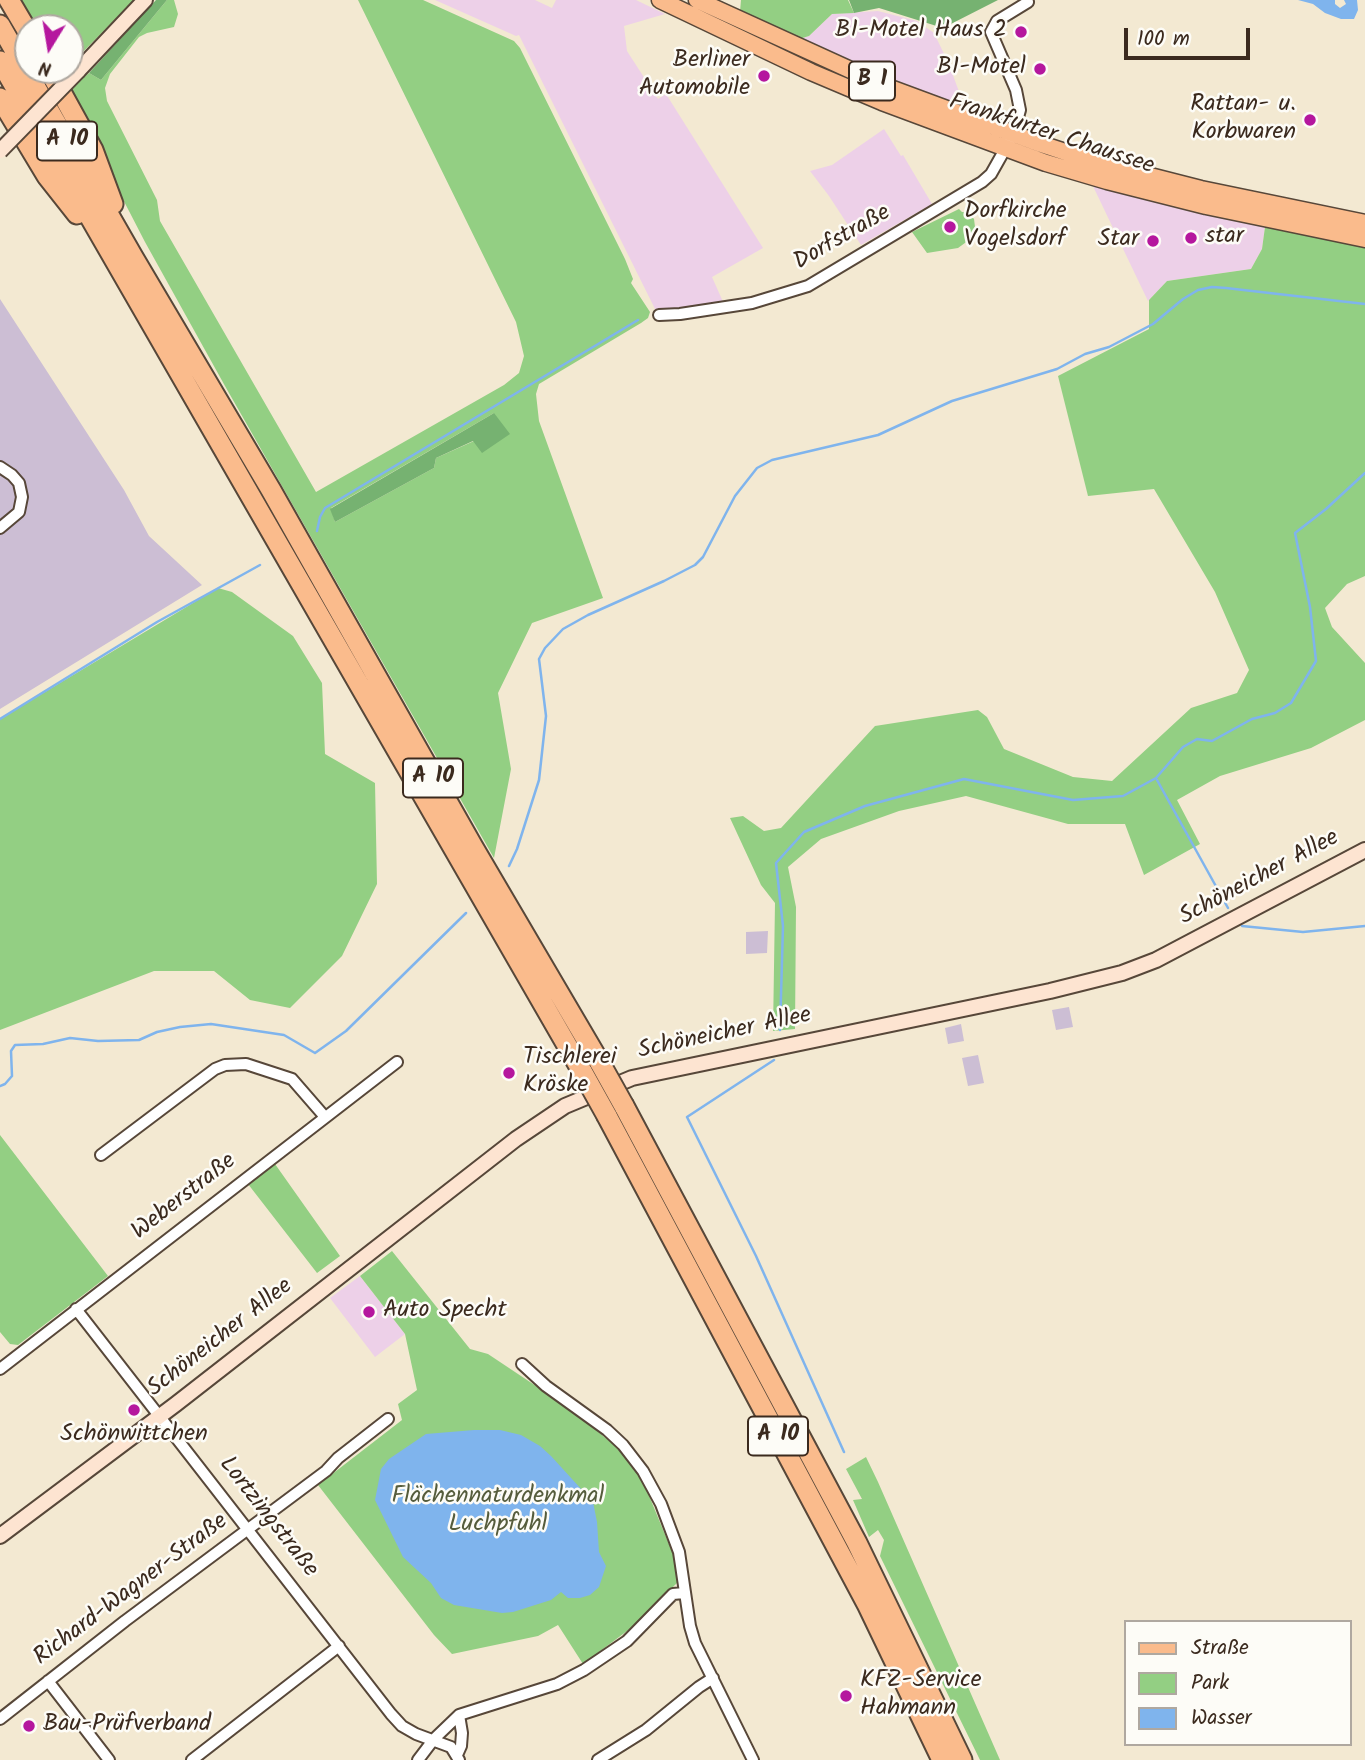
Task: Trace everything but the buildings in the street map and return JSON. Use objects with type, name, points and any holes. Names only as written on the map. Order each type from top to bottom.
[{"type":"highway","name":"A 10","points":[[0,25],[126,262],[591,1068],[624,1107],[857,1543],[962,1760]]},
{"type":"highway","name":"A 10","points":[[0,61],[126,262]]},
{"type":"highway","points":[[57,84],[93,150],[126,262]]},
{"type":"highway","points":[[0,99],[47,176],[126,262]]},
{"type":"highway","name":"A 10","points":[[591,1068],[607,1116],[867,1604],[942,1760]]},
{"type":"main road","name":"Frankfurter Chaussee","points":[[660,0],[870,97],[1010,142],[1188,186],[1365,223]]},
{"type":"main road","name":"Frankfurter Chaussee","points":[[697,0],[1010,142],[1107,181],[1206,206],[1365,239]]},
{"type":"street","points":[[0,150],[145,0]]},
{"type":"street","name":"Frankfurter Chaussee","points":[[1010,142],[1020,110],[1018,96],[991,32],[998,21],[1028,2]]},
{"type":"street","name":"Dorfstraße","points":[[659,315],[752,303],[808,286],[982,182],[991,174],[1010,142]]},
{"type":"street","points":[[0,467],[19,484],[22,497],[19,512],[0,528]]},
{"type":"street","name":"Schöneicher Allee","points":[[0,1536],[516,1139],[585,1096],[632,1078],[1122,973],[1156,960],[1365,850]]},
{"type":"street","name":"Weberstraße","points":[[0,1369],[397,1062]]},
{"type":"street","points":[[101,1156],[215,1069],[225,1065],[246,1064],[292,1079],[325,1117]]},
{"type":"street","name":"Lortzingstraße","points":[[76,1309],[402,1726],[451,1747],[458,1757]]},
{"type":"street","points":[[522,1364],[546,1386],[607,1430],[623,1445],[643,1471],[671,1526],[678,1552],[691,1635],[753,1760]]},
{"type":"street","name":"Richard-Wagner-Straße","points":[[0,1719],[326,1471],[338,1458],[388,1419]]},
{"type":"street","points":[[418,1760],[434,1739],[459,1715],[569,1679],[626,1641],[673,1594],[684,1593]]},
{"type":"street","points":[[192,1760],[339,1646]]},
{"type":"street","points":[[598,1760],[646,1730],[713,1678]]},
{"type":"street","points":[[48,1681],[109,1760]]},
{"type":"street","points":[[458,1757],[462,1733],[459,1715]]},
{"type":"shaded area","points":[[435,0],[535,0],[552,8],[556,0],[636,0],[665,14],[624,26],[627,51],[658,99],[666,94],[763,248],[712,277],[724,304],[657,313],[519,35]]},
{"type":"shaded area","points":[[878,11],[917,21],[934,33],[964,105],[952,104],[799,39],[809,36],[832,14]]},
{"type":"shaded area","points":[[884,129],[932,204],[861,245],[810,171],[832,165]]},
{"type":"shaded area","name":"star","points":[[1091,182],[1260,222],[1265,227],[1262,249],[1251,269],[1167,281],[1148,301]]},
{"type":"shaded area","points":[[0,299],[124,490],[149,536],[202,585],[0,709]]},
{"type":"shaded area","points":[[768,931],[767,953],[746,954],[746,932]]},
{"type":"shaded area","points":[[1069,1007],[1073,1027],[1056,1030],[1052,1010]]},
{"type":"shaded area","points":[[961,1024],[964,1041],[948,1044],[945,1028]]},
{"type":"shaded area","points":[[978,1055],[984,1083],[968,1086],[962,1058]]},
{"type":"shaded area","points":[[360,1276],[405,1334],[375,1357],[330,1298]]},
{"type":"green space","points":[[19,0],[134,0],[84,51],[84,14],[26,14]]},
{"type":"green space","points":[[156,0],[167,0],[101,80],[89,73]]},
{"type":"green space","points":[[167,0],[174,0],[178,14],[174,27],[139,37],[110,74],[105,88],[107,101],[157,200],[160,221],[316,492],[504,385],[519,373],[524,356],[516,322],[358,0],[423,0],[514,41],[520,48],[625,259],[633,279],[631,283],[650,312],[648,318],[641,323],[539,384],[536,394],[539,421],[603,598],[532,623],[498,693],[511,769],[494,858],[225,386],[145,242],[67,91],[76,84],[84,84],[84,77],[89,73],[101,80]],"holes":[[[494,413],[474,441],[436,458],[434,468],[335,522],[331,508]]]},
{"type":"green space","points":[[741,0],[848,0],[854,13],[832,14],[809,36],[799,39],[740,12]]},
{"type":"green space","points":[[849,0],[998,0],[943,28],[879,8],[854,13]]},
{"type":"green space","points":[[959,209],[968,212],[974,219],[976,235],[958,248],[927,253],[912,232]]},
{"type":"green space","points":[[1265,227],[1365,247],[1365,576],[1347,584],[1325,608],[1332,627],[1365,663],[1365,720],[1311,748],[1220,776],[1177,800],[1200,844],[1144,875],[1125,824],[1068,824],[966,796],[899,811],[821,839],[788,867],[796,907],[795,1029],[773,1031],[775,903],[761,885],[730,818],[743,816],[764,831],[781,828],[875,726],[978,710],[987,717],[1004,749],[1073,777],[1112,781],[1191,708],[1237,693],[1249,670],[1215,592],[1154,489],[1088,496],[1058,376],[1149,329],[1149,300],[1167,281],[1251,269],[1262,249]]},
{"type":"green space","points":[[494,413],[510,434],[482,453],[473,441],[436,458],[434,468],[335,522],[330,509]]},
{"type":"green space","points":[[218,588],[232,592],[293,636],[322,683],[325,754],[375,783],[377,884],[342,956],[290,1008],[250,1000],[214,971],[154,971],[0,1030],[0,719]]},
{"type":"green space","points":[[0,1135],[108,1276],[18,1345],[10,1344],[0,1332]]},
{"type":"green space","points":[[275,1164],[340,1256],[317,1273],[248,1184]]},
{"type":"green space","name":"Flächennaturdenkmal Luchpfuhl","points":[[392,1251],[470,1349],[488,1354],[572,1410],[627,1456],[643,1481],[680,1571],[677,1583],[631,1628],[583,1664],[558,1625],[538,1636],[452,1654],[434,1635],[318,1485],[402,1420],[398,1404],[417,1390],[405,1334],[360,1276]]},
{"type":"green space","points":[[866,1457],[1000,1760],[980,1760],[880,1556],[884,1540],[878,1530],[869,1537],[853,1500],[862,1499],[846,1469]]},
{"type":"water","points":[[1298,0],[1335,0],[1335,4],[1340,8],[1346,4],[1344,0],[1357,0],[1358,10],[1354,19],[1341,19],[1325,13],[1313,4]]},
{"type":"water","points":[[500,1430],[521,1435],[540,1446],[593,1502],[599,1552],[606,1566],[599,1587],[590,1595],[568,1598],[561,1592],[551,1600],[502,1613],[454,1605],[441,1598],[431,1583],[403,1557],[375,1500],[381,1469],[389,1459],[426,1434]]},
{"type":"waterway","points":[[509,866],[539,780],[546,716],[539,659],[545,648],[563,629],[588,615],[695,565],[703,557],[735,496],[757,468],[772,460],[878,435],[952,401],[1057,369],[1085,354],[1109,347],[1153,324],[1198,290],[1226,288],[1365,304]]},
{"type":"waterway","points":[[317,531],[325,508],[638,320]]},
{"type":"waterway","points":[[780,1030],[783,926],[776,863],[804,832],[865,806],[964,779],[1073,800],[1123,796],[1156,778],[1183,747],[1197,739],[1212,741],[1252,719],[1275,713],[1291,703],[1316,661],[1310,607],[1295,533],[1365,473]]},
{"type":"waterway","points":[[0,719],[157,622],[260,565]]},
{"type":"waterway","points":[[1157,780],[1228,908]]},
{"type":"waterway","points":[[0,1086],[12,1076],[11,1051],[15,1045],[43,1044],[70,1038],[98,1041],[139,1040],[157,1032],[211,1024],[284,1035],[315,1053],[346,1031],[466,913]]},
{"type":"waterway","points":[[1242,926],[1303,932],[1365,926]]},
{"type":"waterway","points":[[774,1060],[687,1117],[756,1256],[844,1452]]},
{"type":"place","name":"B1-Motel Haus 2","points":[[1021,32]]},
{"type":"place","name":"B1-Motel","points":[[1040,69]]},
{"type":"place","name":"Berliner Automobile","points":[[764,76]]},
{"type":"place","name":"Rattan- u. Korbwaren","points":[[1310,120]]},
{"type":"place","name":"Dorfkirche Vogelsdorf","points":[[950,227]]},
{"type":"place","name":"star","points":[[1191,238]]},
{"type":"place","name":"Star","points":[[1153,241]]},
{"type":"place","name":"Tischlerei Kröske","points":[[509,1073]]},
{"type":"place","name":"Auto Specht","points":[[369,1312]]},
{"type":"place","name":"Schönwittchen","points":[[134,1410]]},
{"type":"place","name":"KFZ-Service Hahmann","points":[[846,1696]]},
{"type":"place","name":"Bau-Prüfverband","points":[[29,1726]]}]
